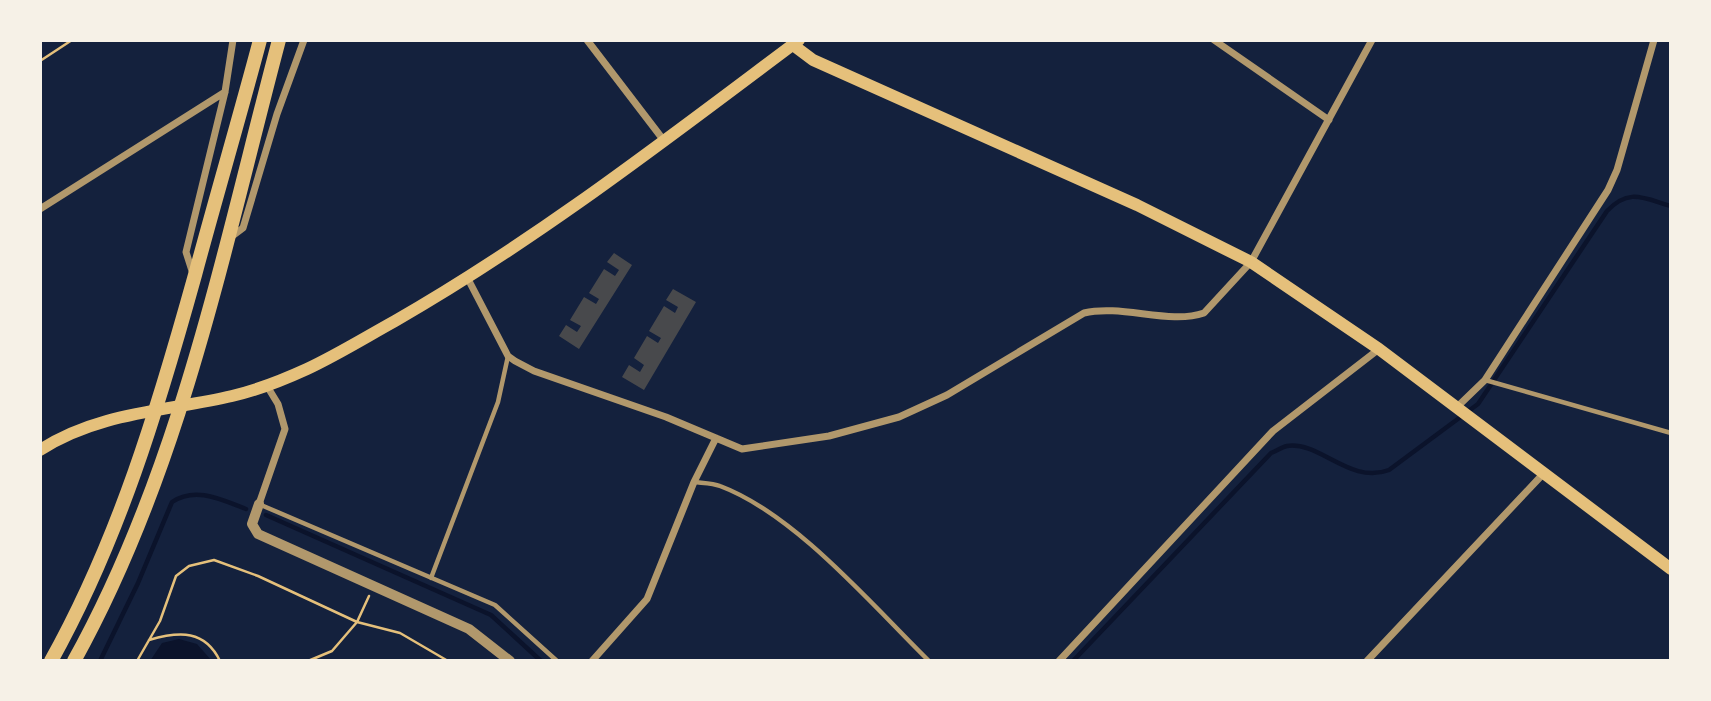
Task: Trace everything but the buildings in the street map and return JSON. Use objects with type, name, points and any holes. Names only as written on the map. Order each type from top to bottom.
[{"type":"highway","points":[[51,661],[107,548],[156,409],[260,40]]},
{"type":"highway","points":[[74,661],[101,610],[148,506],[182,405],[279,40]]},
{"type":"main road","points":[[40,450],[77,431],[156,409],[267,386],[332,356],[468,279],[665,142],[796,42],[813,60],[1137,205],[1251,262],[1379,349],[1671,569]]},
{"type":"street","points":[[194,278],[186,252],[225,92],[233,40]]},
{"type":"street","points":[[227,240],[243,228],[277,114],[304,40]]},
{"type":"street","points":[[587,40],[665,142]]},
{"type":"street","points":[[1214,40],[1329,120]]},
{"type":"street","points":[[468,279],[509,356],[534,371],[742,449],[829,436],[898,417],[947,394],[1084,313],[1097,309],[1189,315],[1204,313],[1251,262],[1372,40]]},
{"type":"street","points":[[1456,408],[1485,380],[1613,181],[1654,40]]},
{"type":"street","points":[[40,209],[225,92]]},
{"type":"street","points":[[1059,661],[1273,431],[1379,349]]},
{"type":"street","points":[[267,386],[278,404],[285,429],[252,524],[258,534],[468,629],[510,661]]},
{"type":"street","points":[[592,661],[647,599],[694,482],[716,438]]},
{"type":"street","points":[[1367,661],[1544,473]]},
{"type":"lane","points":[[431,578],[498,402],[509,356]]},
{"type":"lane","points":[[1485,380],[1671,433]]},
{"type":"lane","points":[[694,482],[719,485],[780,521],[826,561],[929,661]]},
{"type":"lane","points":[[259,504],[503,610],[557,661]]},
{"type":"path","points":[[40,61],[72,40]]},
{"type":"path","points":[[137,661],[149,640],[176,576],[189,566],[214,560],[258,576],[357,622],[400,633],[448,661]]},
{"type":"path","points":[[308,661],[332,651],[357,622],[369,595]]},
{"type":"path","points":[[149,640],[165,635],[194,635],[212,643],[220,661]]},
{"type":"water","points":[[179,639],[197,644],[212,661],[150,661],[162,643]]},
{"type":"waterway","points":[[1073,661],[1271,453],[1287,446],[1299,446],[1361,472],[1389,470],[1478,404],[1607,211],[1622,199],[1630,197],[1671,206]]},
{"type":"waterway","points":[[100,661],[138,583],[172,502],[181,497],[200,495],[246,509]]},
{"type":"waterway","points":[[266,515],[491,615],[541,661]]}]
